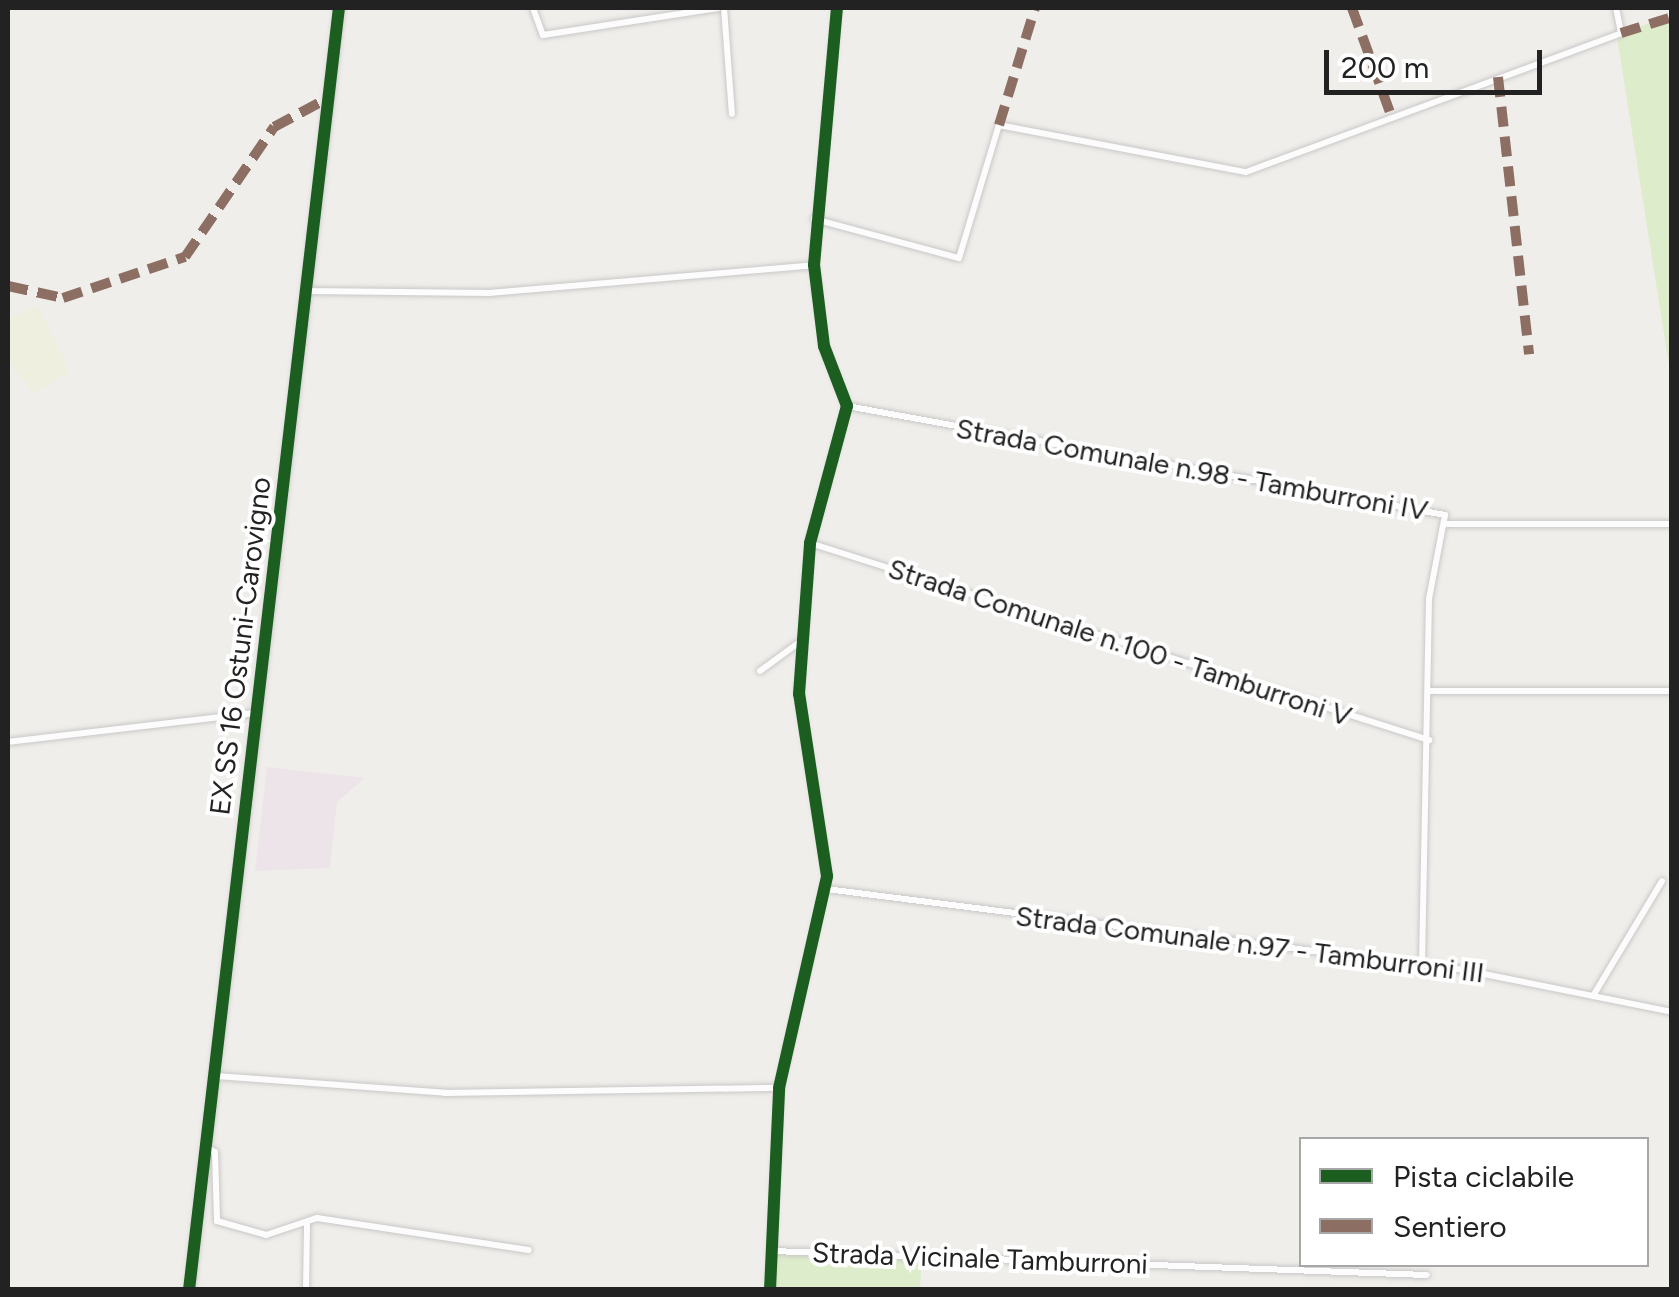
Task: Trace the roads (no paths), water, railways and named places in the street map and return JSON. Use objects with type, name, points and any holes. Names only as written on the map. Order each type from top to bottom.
[{"type":"main road","name":"EX SS 16 Ostuni-Carovigno","points":[[189,1290],[339,8]]},
{"type":"street","points":[[534,8],[543,34],[721,8],[732,114]]},
{"type":"street","points":[[770,1290],[779,1088],[826,890],[827,850],[800,715],[810,544],[847,406],[824,346],[814,265],[814,219],[837,8]]},
{"type":"street","points":[[814,219],[959,258],[999,125],[1246,172],[1621,33],[1616,8]]},
{"type":"street","points":[[308,290],[490,292],[814,265]]},
{"type":"street","name":"Strada Comunale n.98 - Tamburroni IV","points":[[847,406],[1446,515],[1430,598],[1422,966]]},
{"type":"street","points":[[1444,524],[1672,524]]},
{"type":"street","name":"Strada Comunale n.100 - Tamburroni V","points":[[810,544],[1428,739]]},
{"type":"street","points":[[760,671],[802,640]]},
{"type":"street","points":[[1428,691],[1672,691]]},
{"type":"street","points":[[8,742],[258,713]]},
{"type":"street","points":[[1593,996],[1662,881]]},
{"type":"street","name":"Strada Comunale n.97 - Tamburroni III","points":[[826,890],[1422,966],[1672,1012]]},
{"type":"street","points":[[216,1076],[445,1093],[779,1088]]},
{"type":"street","points":[[206,1147],[215,1152],[217,1221],[266,1235],[316,1218],[529,1250]]},
{"type":"street","points":[[306,1290],[307,1225]]},
{"type":"street","name":"Strada Vicinale Tamburroni","points":[[772,1251],[1427,1275]]}]
